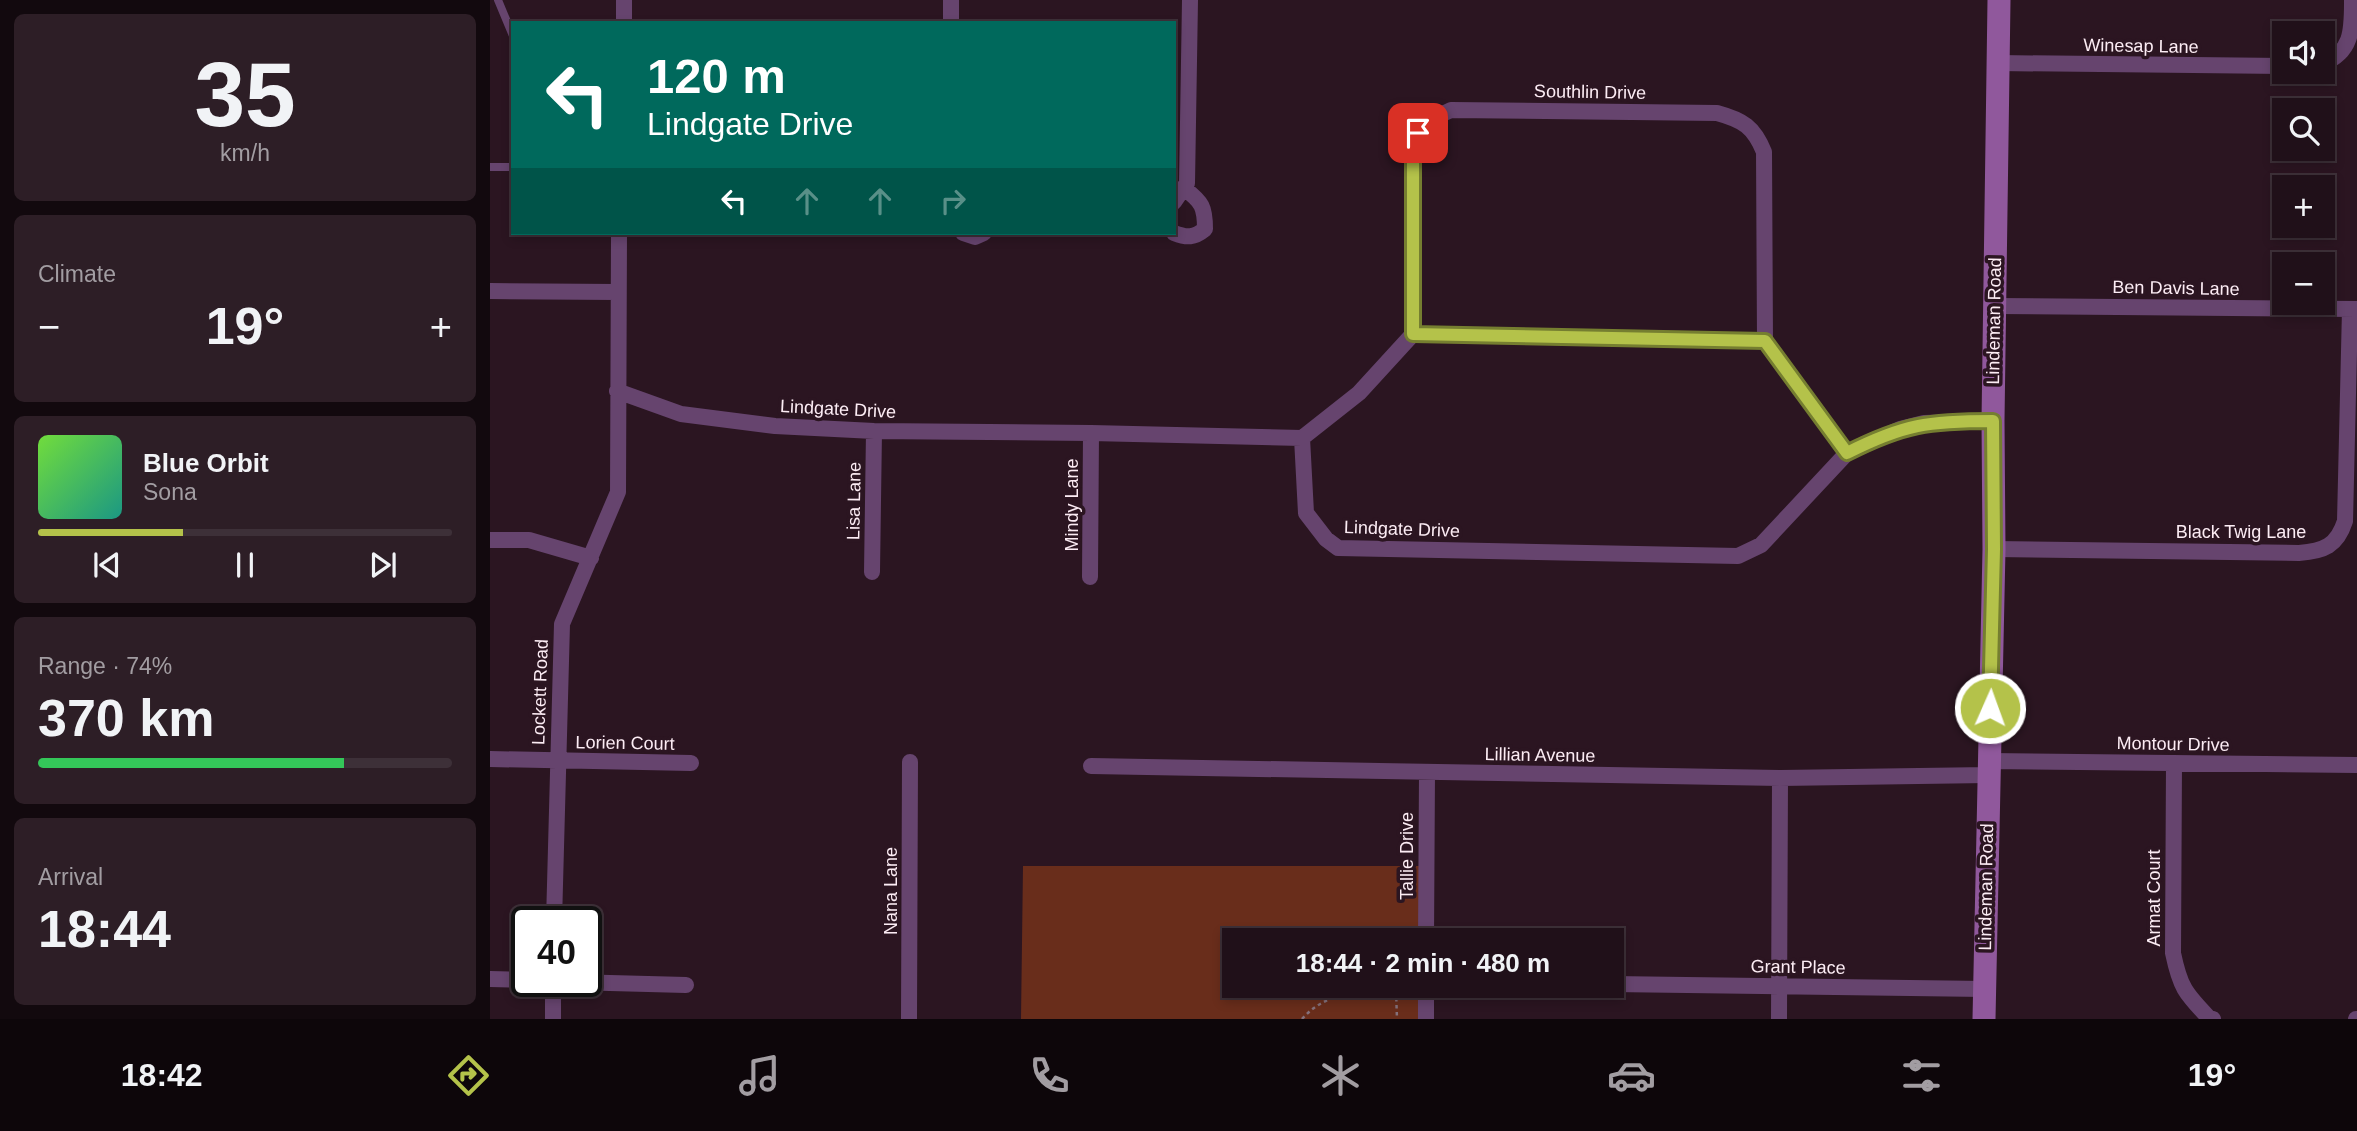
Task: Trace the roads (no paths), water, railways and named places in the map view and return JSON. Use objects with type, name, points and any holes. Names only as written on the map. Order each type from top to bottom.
[{"type":"street","points":[[624,0],[624,21]]},
{"type":"street","points":[[951,0],[951,21]]},
{"type":"street","points":[[1176,200],[1187,183],[1189,0]]},
{"type":"street","name":"Lindeman Road","points":[[1984,1019],[1994,549],[1993,421],[1999,0]]},
{"type":"street","points":[[2335,57],[2342,53],[2348,44],[2352,0]]},
{"type":"street","name":"Winesap Lane","points":[[1998,63],[2272,66]]},
{"type":"street","name":"Southlin Drive","points":[[1413,334],[1413,153],[1418,133],[1431,118],[1451,110],[1717,113],[1736,118],[1756,133],[1764,152],[1765,341]]},
{"type":"street","points":[[1176,234],[1186,237],[1197,236],[1205,229],[1205,216],[1200,201],[1185,189]]},
{"type":"street","name":"Lockett Road","points":[[554,906],[562,624],[618,492],[619,235]]},
{"type":"street","points":[[490,291],[617,292]]},
{"type":"street","name":"Ben Davis Lane","points":[[1995,306],[2353,309]]},
{"type":"street","name":"Black Twig Lane","points":[[1994,549],[2299,553],[2332,545],[2341,535],[2346,512],[2353,309]]},
{"type":"street","points":[[1302,438],[1359,393],[1413,334],[1765,341],[1847,453]]},
{"type":"street","name":"Lindgate Drive","points":[[617,391],[681,414],[775,426],[874,431],[1302,438],[1306,513],[1326,539],[1338,548],[1738,556],[1761,545],[1847,453],[1900,429],[1924,423],[1993,421]]},
{"type":"street","name":"Lisa Lane","points":[[872,572],[874,431]]},
{"type":"street","name":"Mindy Lane","points":[[1090,577],[1091,433]]},
{"type":"street","points":[[490,540],[529,540],[591,558]]},
{"type":"street","name":"Lorien Court","points":[[490,759],[691,763]]},
{"type":"street","name":"Nana Lane","points":[[909,1019],[910,762]]},
{"type":"street","name":"Montour Drive","points":[[1988,768],[2174,763],[2357,765]]},
{"type":"street","name":"Armat Court","points":[[2174,763],[2173,953],[2179,981],[2192,1000],[2213,1019]]},
{"type":"street","name":"Lillian Avenue","points":[[1091,766],[1780,778],[1988,768]]},
{"type":"street","name":"Tallie Drive","points":[[1426,928],[1427,773]]},
{"type":"street","points":[[1779,1019],[1780,778]]},
{"type":"street","points":[[490,979],[511,980]]},
{"type":"street","points":[[602,983],[687,985]]},
{"type":"street","name":"Grant Place","points":[[1624,984],[1984,989]]},
{"type":"street","points":[[553,997],[553,1019]]},
{"type":"street","points":[[1426,998],[1426,1019]]},
{"type":"lane","points":[[498,0],[511,31]]},
{"type":"lane","points":[[490,167],[511,167]]}]
